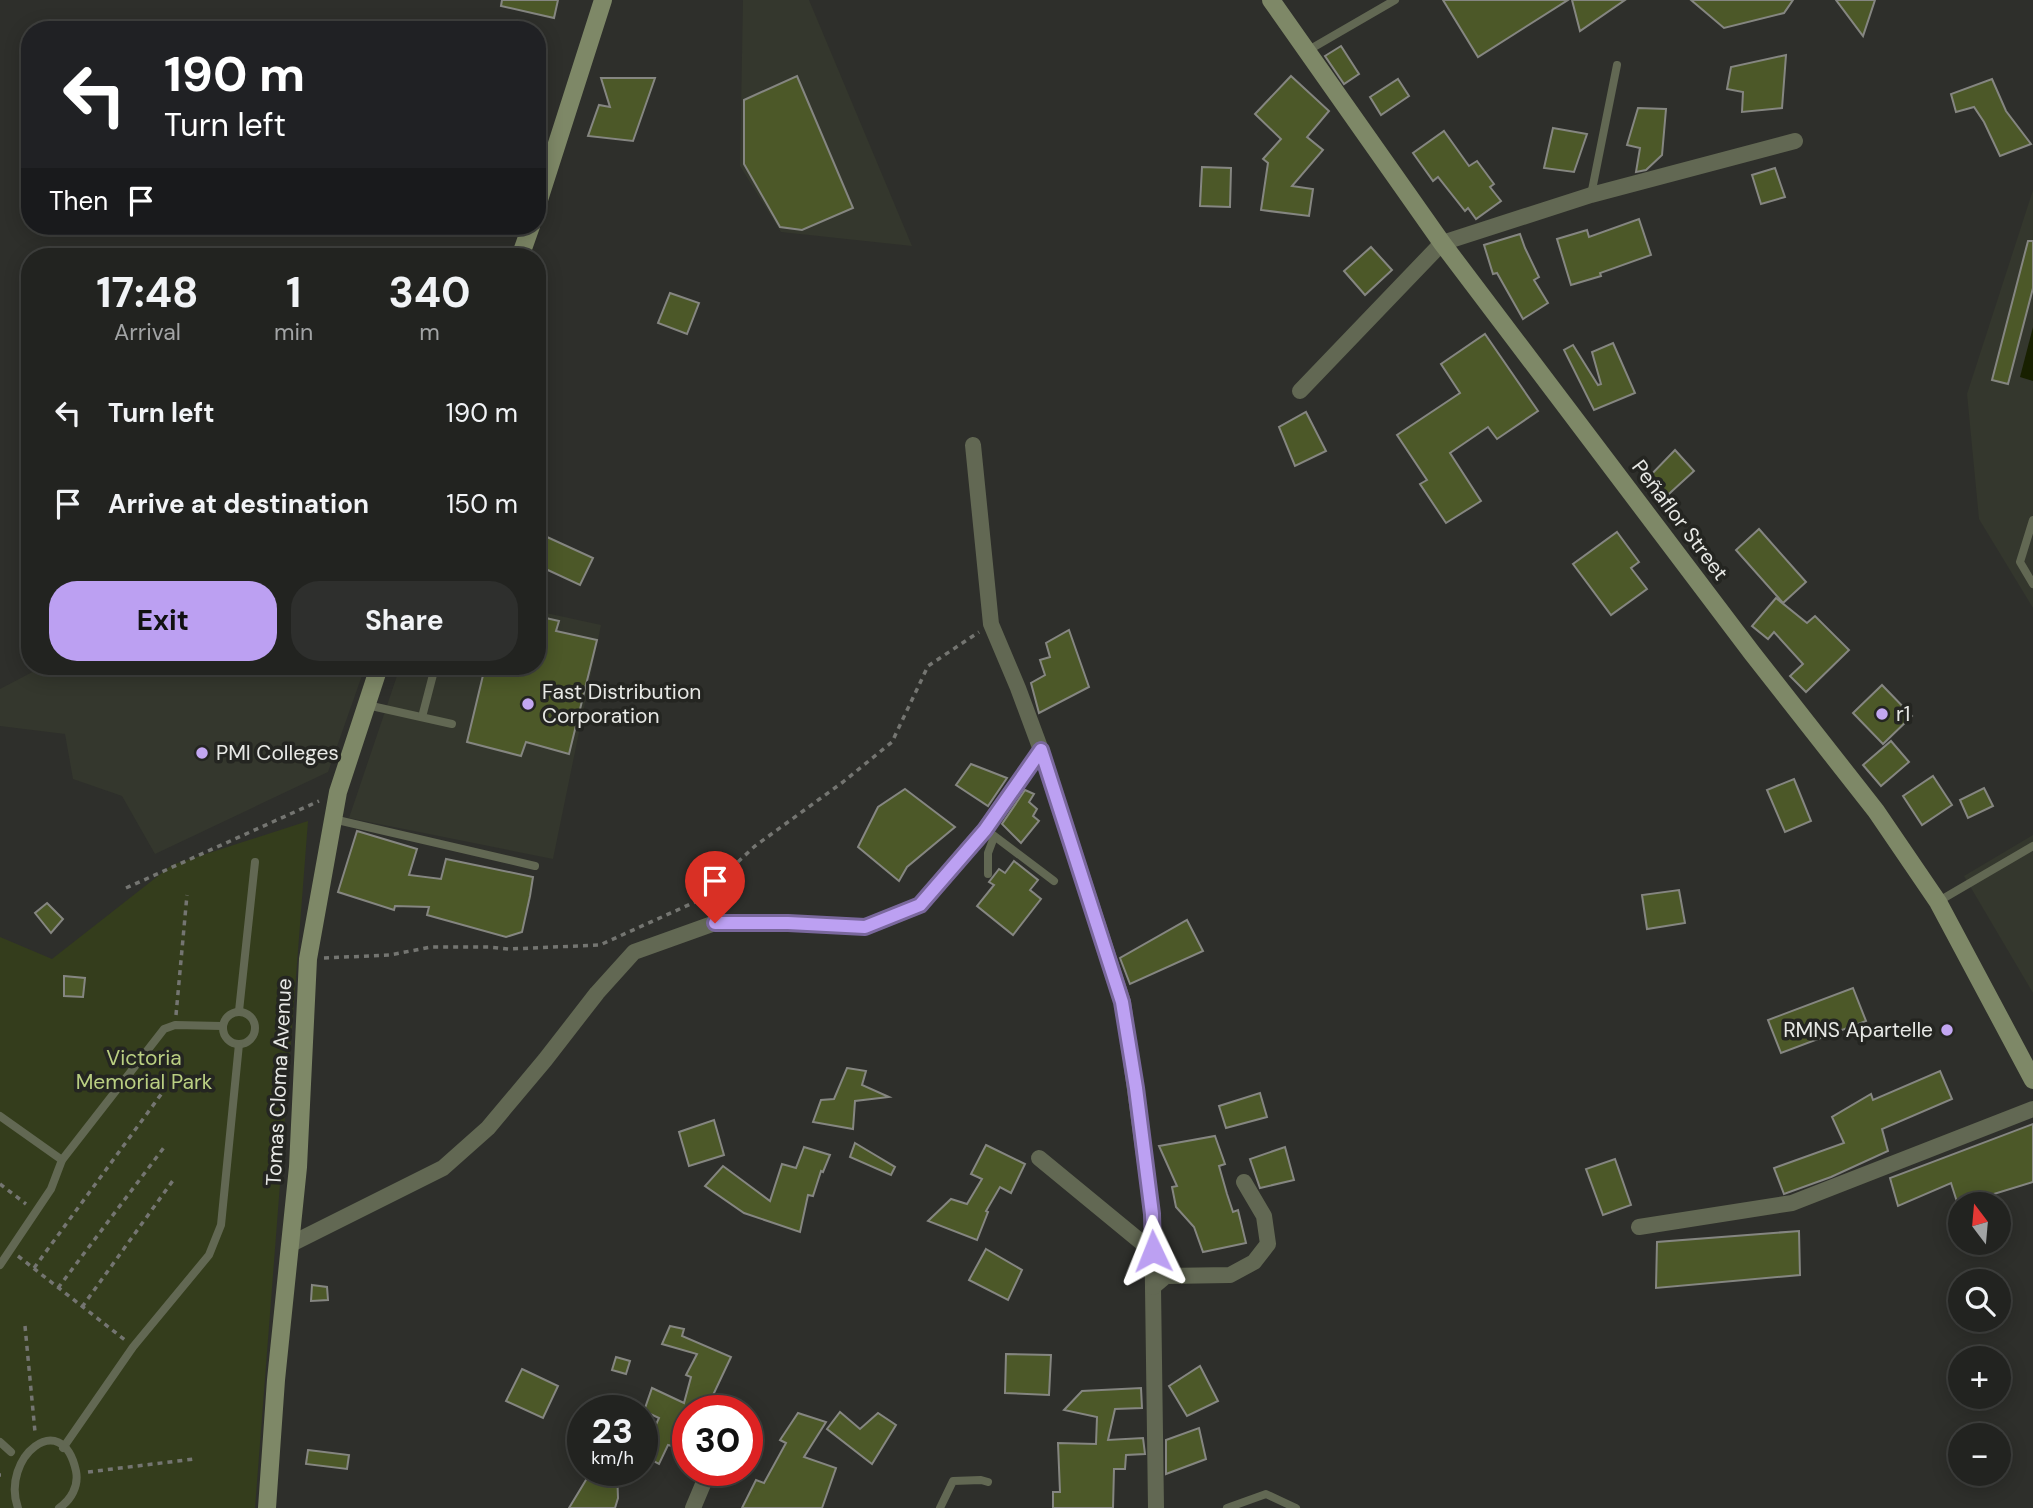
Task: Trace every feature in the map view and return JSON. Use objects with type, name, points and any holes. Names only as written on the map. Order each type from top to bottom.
[{"type":"main road","points":[[546,178],[603,0]]},
{"type":"main road","name":"Peñaflor Street","points":[[1271,0],[1442,243],[1761,664],[1876,811],[1938,902],[2033,1080]]},
{"type":"main road","name":"Tomas Cloma Avenue","points":[[267,1508],[276,1380],[298,1167],[308,959],[338,792],[376,675]]},
{"type":"street","points":[[1300,391],[1442,243],[1591,195],[1795,141]]},
{"type":"street","points":[[973,445],[991,624],[1041,750],[1122,1002],[1152,1214],[1156,1508]]},
{"type":"street","points":[[291,1244],[443,1168],[488,1128],[597,993],[634,952],[715,923],[865,927],[920,905],[989,833],[1041,750]]},
{"type":"street","points":[[1639,1227],[1792,1203],[2033,1109]]},
{"type":"street","points":[[1039,1158],[1153,1251]]},
{"type":"street","points":[[1153,1287],[1166,1276],[1230,1275],[1254,1262],[1268,1244],[1264,1216],[1244,1182]]},
{"type":"street","points":[[693,1508],[702,1486]]},
{"type":"lane","points":[[1307,51],[1395,0]]},
{"type":"lane","points":[[1591,195],[1617,65]]},
{"type":"lane","points":[[2033,520],[2020,562],[2033,584]]},
{"type":"lane","points":[[422,717],[433,675]]},
{"type":"lane","points":[[367,705],[452,724]]},
{"type":"lane","points":[[333,819],[535,866]]},
{"type":"lane","points":[[988,874],[989,833]]},
{"type":"lane","points":[[989,833],[1054,881]]},
{"type":"lane","points":[[1938,902],[2033,846]]},
{"type":"lane","points":[[239,1012],[255,862]]},
{"type":"lane","points":[[239,1012],[248,1015],[254,1023],[254,1032],[248,1041],[239,1044],[224,1035],[222,1026],[231,1013],[239,1012]]},
{"type":"lane","points":[[0,1265],[51,1189],[62,1160],[164,1029],[175,1025],[222,1026]]},
{"type":"lane","points":[[63,1448],[133,1347],[209,1255],[221,1224],[239,1044]]},
{"type":"lane","points":[[0,1116],[62,1160]]},
{"type":"lane","points":[[1,1475],[11,1452],[22,1444],[35,1440],[50,1441],[63,1448],[72,1460],[77,1474],[70,1505],[59,1508]]},
{"type":"lane","points":[[0,1442],[11,1452]]},
{"type":"lane","points":[[940,1508],[953,1481],[988,1482]]},
{"type":"lane","points":[[1227,1508],[1266,1494],[1296,1508]]},
{"type":"lane","points":[[9,1500],[18,1508]]},
{"type":"path","points":[[308,959],[390,955],[431,947],[509,949],[600,945],[695,902],[755,846],[843,782],[892,742],[928,666],[991,624]]},
{"type":"path","points":[[127,888],[338,792]]},
{"type":"path","points":[[175,1025],[187,895]]},
{"type":"path","points":[[34,1268],[165,1089]]},
{"type":"path","points":[[58,1288],[165,1146]]},
{"type":"path","points":[[82,1307],[174,1179]]},
{"type":"path","points":[[0,1184],[36,1211]]},
{"type":"path","points":[[11,1250],[133,1347]]},
{"type":"path","points":[[25,1326],[35,1440]]},
{"type":"path","points":[[77,1474],[194,1459]]},
{"type":"shaded area","points":[[743,0],[809,0],[912,246],[781,232],[740,166]]},
{"type":"shaded area","points":[[2033,190],[2033,608],[1979,519],[1967,394]]},
{"type":"shaded area","points":[[2033,327],[2033,381],[2020,377]]},
{"type":"shaded area","points":[[546,613],[601,625],[553,859],[349,818],[397,675],[546,675]]},
{"type":"shaded area","name":"PMI Colleges","points":[[27,675],[362,675],[328,772],[155,854],[122,796],[73,779],[65,734],[0,726],[0,689]]},
{"type":"shaded area","points":[[2033,835],[2033,993],[1964,876]]},
{"type":"green space","name":"Victoria Memorial Park","points":[[308,821],[255,1508],[0,1508],[0,937],[52,959],[172,865]]},
{"type":"building","points":[[502,0],[558,0],[554,18],[501,6]]},
{"type":"building","points":[[1443,0],[1568,0],[1478,57]]},
{"type":"building","points":[[1572,0],[1625,0],[1580,31]]},
{"type":"building","points":[[1691,0],[1793,0],[1784,13],[1724,28]]},
{"type":"building","points":[[1836,0],[1875,0],[1863,36]]},
{"type":"building","points":[[1341,46],[1359,74],[1344,84],[1325,56]]},
{"type":"building","points":[[1786,55],[1782,108],[1742,112],[1743,92],[1727,89],[1731,67]]},
{"type":"building","points":[[797,76],[853,208],[802,230],[780,227],[744,164],[744,100]]},
{"type":"building","points":[[1291,76],[1329,111],[1307,137],[1323,150],[1292,186],[1313,189],[1309,216],[1261,210],[1268,163],[1263,159],[1281,139],[1255,114]]},
{"type":"building","points":[[601,78],[655,78],[633,141],[588,136],[599,105],[610,107]]},
{"type":"building","points":[[1398,79],[1409,96],[1381,115],[1370,97]]},
{"type":"building","points":[[1992,79],[2006,111],[2031,144],[2000,156],[1974,107],[1956,112],[1951,94]]},
{"type":"building","points":[[1638,108],[1666,109],[1662,155],[1646,170],[1636,172],[1640,148],[1627,145]]},
{"type":"building","points":[[1553,128],[1587,134],[1574,172],[1544,168]]},
{"type":"building","points":[[1444,131],[1469,166],[1477,161],[1494,184],[1490,187],[1501,201],[1476,219],[1468,208],[1465,211],[1438,177],[1433,181],[1413,153]]},
{"type":"building","points":[[1202,167],[1231,168],[1230,207],[1200,206]]},
{"type":"building","points":[[1775,168],[1785,197],[1761,204],[1752,175]]},
{"type":"building","points":[[1639,219],[1651,255],[1600,273],[1601,276],[1571,285],[1557,239],[1587,230],[1589,237]]},
{"type":"building","points":[[1520,234],[1539,277],[1534,280],[1548,303],[1523,319],[1497,273],[1493,274],[1484,245]]},
{"type":"building","points":[[2028,241],[2033,241],[2033,288],[2008,384],[1992,380]]},
{"type":"building","points":[[1371,247],[1392,270],[1365,295],[1344,271]]},
{"type":"building","points":[[670,293],[699,303],[687,334],[658,323]]},
{"type":"building","points":[[1485,334],[1538,411],[1497,439],[1488,427],[1450,453],[1481,501],[1446,523],[1420,484],[1427,480],[1397,435],[1460,393],[1441,364]]},
{"type":"building","points":[[1613,343],[1635,393],[1594,410],[1564,350],[1573,345],[1598,385],[1601,384],[1592,352]]},
{"type":"building","points":[[1306,412],[1326,451],[1295,466],[1279,427]]},
{"type":"building","points":[[1675,450],[1694,471],[1659,503],[1643,483]]},
{"type":"building","points":[[1759,529],[1806,582],[1783,603],[1736,550]]},
{"type":"building","points":[[1617,532],[1639,562],[1631,568],[1647,589],[1611,615],[1573,564]]},
{"type":"building","points":[[547,537],[593,558],[580,585],[546,569]]},
{"type":"building","points":[[1776,598],[1807,623],[1815,616],[1849,650],[1806,692],[1790,676],[1803,664],[1774,632],[1768,639],[1752,626]]},
{"type":"building","name":"Fast Distribution Corporation","points":[[546,618],[559,621],[556,631],[597,640],[569,754],[526,742],[521,756],[467,742],[483,675],[546,675]]},
{"type":"building","points":[[1069,630],[1089,687],[1039,713],[1031,683],[1045,675],[1040,660],[1050,657],[1046,643]]},
{"type":"building","name":"r1","points":[[1882,685],[1912,716],[1883,744],[1853,713]]},
{"type":"building","points":[[1891,741],[1909,762],[1881,786],[1863,765]]},
{"type":"building","points":[[971,764],[1007,778],[988,806],[956,785]]},
{"type":"building","points":[[1933,776],[1952,805],[1922,825],[1903,796]]},
{"type":"building","points":[[1794,779],[1811,821],[1785,832],[1767,790]]},
{"type":"building","points":[[1984,788],[1993,806],[1968,818],[1960,800]]},
{"type":"building","points":[[905,789],[955,827],[907,867],[899,881],[858,847],[878,807]]},
{"type":"building","points":[[1025,790],[1034,794],[1029,802],[1037,809],[1033,816],[1039,821],[1021,843],[1002,824]]},
{"type":"building","points":[[357,831],[417,849],[409,875],[441,879],[446,859],[533,877],[522,932],[506,937],[427,915],[429,907],[395,906],[394,910],[338,892]]},
{"type":"building","points":[[1014,861],[1038,880],[1030,890],[1041,899],[1013,935],[977,906],[994,885],[989,882],[999,869],[1005,873]]},
{"type":"building","points":[[1679,890],[1685,923],[1647,929],[1642,895]]},
{"type":"building","points":[[47,903],[63,919],[51,933],[35,913]]},
{"type":"building","points":[[1187,920],[1203,951],[1130,984],[1120,958]]},
{"type":"building","points":[[64,976],[85,978],[83,997],[64,996]]},
{"type":"building","points":[[1853,988],[1866,1021],[1781,1053],[1768,1020]]},
{"type":"building","points":[[847,1068],[866,1071],[862,1085],[889,1097],[855,1101],[853,1129],[813,1122],[821,1100],[834,1099]]},
{"type":"building","points":[[1940,1071],[1952,1099],[1882,1129],[1888,1151],[1831,1177],[1784,1194],[1774,1168],[1844,1143],[1832,1117],[1871,1094],[1873,1100]]},
{"type":"building","points":[[1260,1093],[1267,1117],[1226,1128],[1219,1106]]},
{"type":"building","points":[[714,1120],[724,1155],[689,1166],[679,1132]]},
{"type":"building","points":[[2033,1124],[2033,1182],[2000,1192],[1954,1192],[1951,1183],[1898,1206],[1890,1178]]},
{"type":"building","points":[[1215,1136],[1225,1164],[1219,1166],[1227,1194],[1233,1212],[1238,1210],[1246,1243],[1203,1252],[1194,1227],[1176,1207],[1172,1187],[1177,1186],[1159,1146]]},
{"type":"building","points":[[855,1143],[895,1167],[891,1175],[850,1157]]},
{"type":"building","points":[[986,1145],[1025,1164],[1011,1193],[1000,1187],[986,1211],[988,1212],[977,1240],[928,1221],[951,1199],[967,1204],[982,1179],[971,1174]]},
{"type":"building","points":[[804,1147],[830,1155],[823,1172],[821,1171],[813,1196],[808,1195],[800,1232],[744,1213],[705,1186],[723,1166],[770,1201],[782,1164],[796,1168]]},
{"type":"building","points":[[1285,1147],[1294,1180],[1260,1188],[1250,1159]]},
{"type":"building","points":[[1615,1159],[1631,1205],[1603,1215],[1586,1169]]},
{"type":"building","points":[[1799,1231],[1800,1275],[1656,1288],[1657,1242]]},
{"type":"building","points":[[986,1249],[1022,1270],[1008,1300],[969,1280]]},
{"type":"building","points":[[312,1285],[327,1287],[328,1300],[311,1301]]},
{"type":"building","points":[[670,1326],[684,1329],[682,1336],[731,1357],[713,1395],[686,1395],[691,1377],[686,1375],[697,1354],[662,1344]]},
{"type":"building","points":[[1006,1354],[1051,1355],[1049,1395],[1005,1393]]},
{"type":"building","points":[[616,1357],[630,1361],[626,1374],[612,1370]]},
{"type":"building","points":[[1200,1366],[1218,1401],[1187,1416],[1169,1386]]},
{"type":"building","points":[[522,1369],[558,1386],[543,1418],[506,1401]]},
{"type":"building","points":[[652,1388],[672,1397],[672,1446],[668,1445],[659,1464],[658,1395],[650,1395]]},
{"type":"building","points":[[1141,1388],[1142,1408],[1115,1409],[1108,1440],[1143,1438],[1145,1454],[1126,1455],[1125,1469],[1114,1469],[1113,1508],[1053,1508],[1053,1492],[1060,1492],[1058,1443],[1096,1444],[1097,1417],[1064,1410],[1082,1391]]},
{"type":"building","points":[[840,1412],[860,1429],[878,1413],[896,1425],[872,1464],[827,1429]]},
{"type":"building","points":[[798,1413],[826,1422],[804,1457],[836,1468],[822,1508],[742,1508],[753,1486],[763,1486],[786,1443],[780,1440]]},
{"type":"building","points":[[1199,1428],[1206,1459],[1166,1474],[1166,1440]]},
{"type":"building","points":[[308,1450],[349,1455],[347,1469],[306,1464]]},
{"type":"building","points":[[582,1486],[618,1486],[615,1508],[569,1508]]},
{"type":"place","name":"Fast Distribution Corporation","points":[[528,704]]},
{"type":"place","name":"r1","points":[[1882,714]]},
{"type":"place","name":"PMI Colleges","points":[[202,753]]},
{"type":"place","name":"RMNS Apartelle","points":[[1947,1030]]},
{"type":"route","points":[[715,923],[865,927],[920,905],[985,830],[1041,750],[1122,1002],[1152,1214],[1153,1251]]}]
